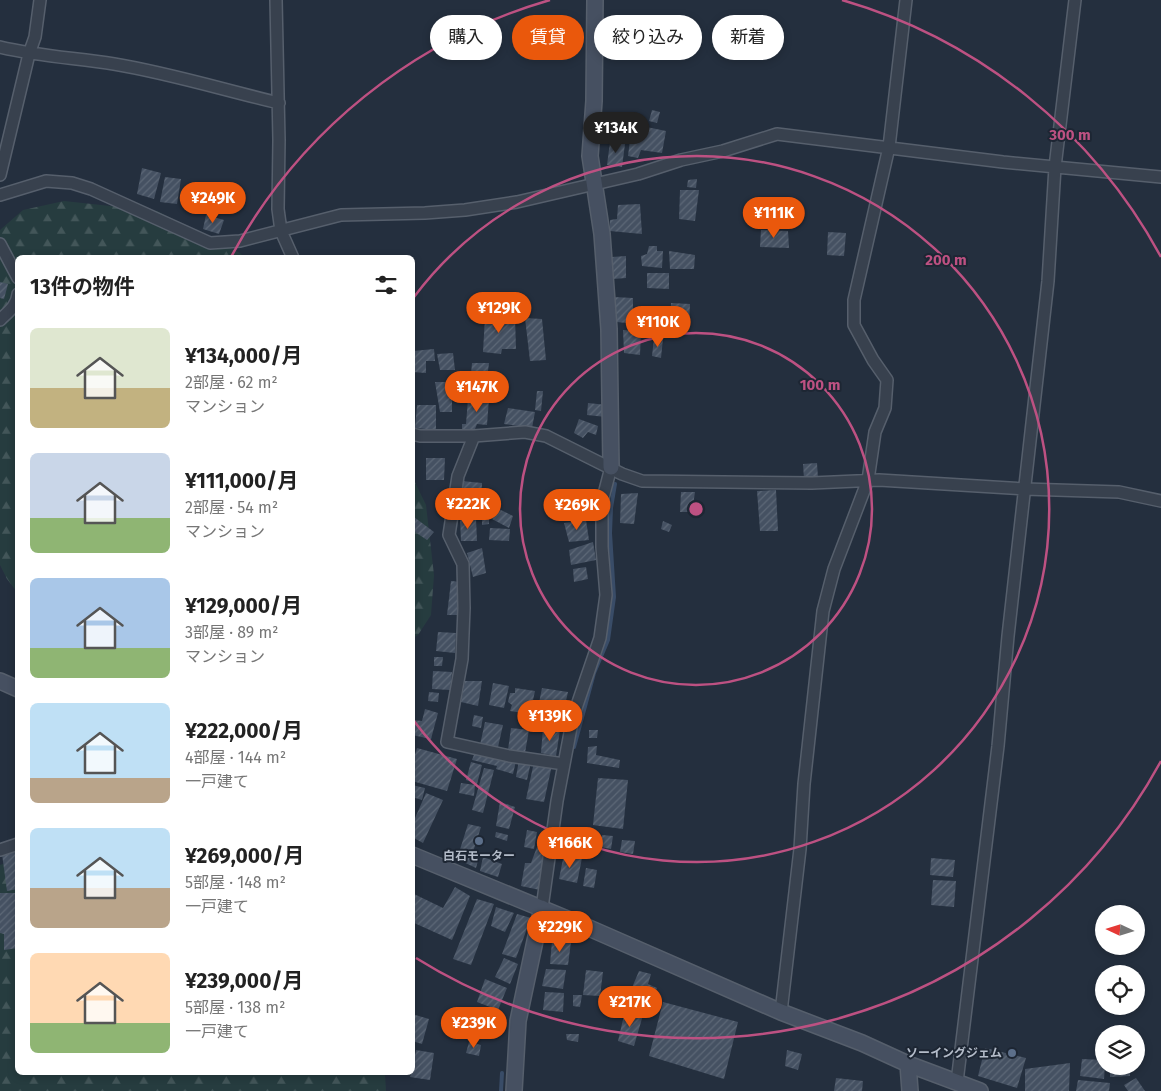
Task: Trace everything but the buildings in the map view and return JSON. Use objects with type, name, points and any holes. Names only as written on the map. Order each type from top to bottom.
[{"type":"street","points":[[0,175],[29,54],[36,37],[40,0]]},
{"type":"street","points":[[276,0],[278,209],[280,231],[292,255]]},
{"type":"street","points":[[514,1091],[518,1021],[542,908],[557,801],[573,717],[600,638],[606,595],[602,547],[602,502],[611,467],[609,329],[602,234],[590,156],[594,101],[595,0]]},
{"type":"street","points":[[781,1012],[800,849],[804,784],[823,611],[834,569],[868,480],[875,432],[885,408],[887,380],[873,360],[854,325],[854,300],[889,147],[906,0]]},
{"type":"street","points":[[957,1082],[998,746],[1008,636],[1048,281],[1055,167],[1075,0]]},
{"type":"street","points":[[0,47],[29,54],[114,64],[278,102]]},
{"type":"street","points":[[0,195],[46,181],[72,183],[91,189],[210,243],[240,241],[341,215],[425,213],[465,210],[517,202],[638,174],[681,160],[723,152],[778,134],[994,161],[1161,176]]},
{"type":"street","points":[[0,244],[15,272]]},
{"type":"street","points":[[0,320],[15,303]]},
{"type":"street","points":[[415,435],[474,436],[525,432],[546,436],[622,474],[642,480],[812,483],[868,480],[1119,492],[1161,500]]},
{"type":"street","points":[[474,436],[458,476],[449,535],[463,564],[464,608],[462,659],[448,742],[509,756],[564,764]]},
{"type":"street","points":[[0,681],[15,687]]},
{"type":"street","points":[[0,850],[15,845]]},
{"type":"street","points":[[415,856],[542,908],[781,1012],[980,1091]]},
{"type":"street","points":[[908,1064],[910,1091]]},
{"type":"green space","points":[[64,201],[157,211],[242,255],[15,255],[15,589],[0,565],[0,230],[23,210]]},
{"type":"green space","points":[[415,482],[426,505],[434,575],[431,615],[415,637]]},
{"type":"green space","points":[[15,860],[15,1075],[385,1075],[386,1091],[0,1091],[0,865]]},
{"type":"waterway","points":[[574,747],[594,673],[608,640],[614,597],[610,533],[611,508],[615,484]]},
{"type":"waterway","points":[[501,1091],[502,1073]]},
{"type":"place","name":"白石モーター","points":[[479,841]]},
{"type":"place","name":"ソーイングジェム","points":[[1012,1053]]}]
